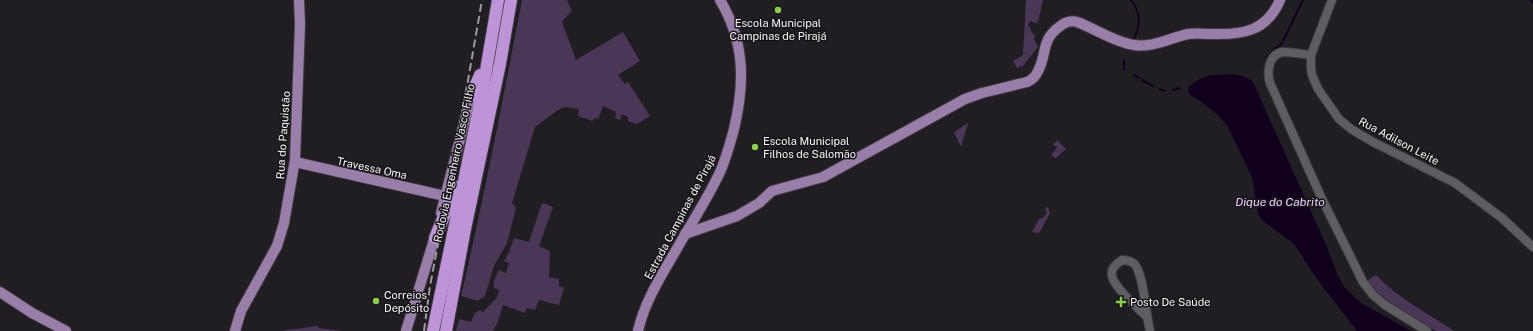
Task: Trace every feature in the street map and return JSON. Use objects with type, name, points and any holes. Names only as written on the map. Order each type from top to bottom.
[{"type":"highway","name":"Rodovia Engenheiro Vasco Filho","points":[[433,331],[490,49],[498,0]]},
{"type":"highway","points":[[446,331],[465,229],[500,64],[511,0]]},
{"type":"highway","points":[[471,96],[490,49]]},
{"type":"highway","points":[[435,238],[453,195],[475,123]]},
{"type":"main road","name":"Rua do Paquistão","points":[[235,331],[241,311],[277,246],[284,223],[295,162],[300,24],[299,0]]},
{"type":"main road","name":"Estrada Campinas de Pirajá","points":[[638,331],[644,310],[660,277],[725,161],[738,112],[741,82],[740,58],[736,34],[730,18],[720,0]]},
{"type":"main road","points":[[685,234],[737,216],[772,191],[823,177],[965,99],[982,93],[1027,82],[1039,71],[1045,46],[1049,37],[1055,30],[1070,21],[1077,22],[1129,44],[1148,45],[1188,34],[1231,35],[1246,32],[1270,18],[1280,0]]},
{"type":"main road","name":"Rodovia Engenheiro Vasco Filho","points":[[406,331],[435,238],[471,96]]},
{"type":"main road","name":"Travessa Oma","points":[[295,162],[445,196]]},
{"type":"main road","points":[[0,292],[32,313],[66,331]]},
{"type":"street","name":"Rua Adilson Leite","points":[[1332,0],[1311,55],[1312,75],[1339,119],[1373,142],[1426,167],[1455,183],[1502,218],[1533,247]]},
{"type":"street","points":[[1311,55],[1284,52],[1277,54],[1269,66],[1268,76],[1270,84],[1322,199],[1363,282],[1373,295],[1385,305],[1426,331]]},
{"type":"street","points":[[1147,317],[1114,284],[1111,272],[1122,260],[1130,261],[1136,267],[1143,292],[1150,331]]},
{"type":"shaded area","points":[[522,0],[567,0],[572,10],[562,22],[576,60],[623,32],[640,61],[618,75],[625,84],[628,82],[650,116],[637,124],[628,121],[628,117],[622,114],[620,120],[615,118],[616,112],[603,106],[598,119],[594,118],[593,121],[578,116],[579,109],[567,107],[558,110],[535,127],[512,203],[516,208],[507,243],[494,266],[485,296],[478,301],[461,296]]},
{"type":"shaded area","points":[[1026,0],[1043,0],[1038,22],[1036,23],[1030,21],[1028,25],[1035,35],[1034,39],[1038,47],[1022,67],[1017,68],[1013,61],[1023,55]]},
{"type":"shaded area","points":[[968,123],[961,147],[954,132]]},
{"type":"shaded area","points":[[1057,140],[1066,149],[1056,158],[1051,156],[1057,147],[1053,145]]},
{"type":"shaded area","points":[[542,203],[553,207],[539,246],[550,251],[549,277],[559,279],[559,286],[564,288],[559,305],[539,300],[535,310],[527,308],[525,313],[503,305],[498,322],[493,331],[456,331],[459,319],[471,322],[475,313],[480,310],[483,312],[497,297],[499,290],[494,288],[494,281],[499,270],[506,273],[509,263],[504,261],[514,238],[529,242]]},
{"type":"shaded area","points":[[1048,207],[1050,213],[1041,230],[1038,233],[1032,232],[1039,219],[1043,218],[1047,213],[1045,209]]},
{"type":"shaded area","points":[[1376,275],[1403,298],[1454,331],[1436,331],[1388,301],[1376,292],[1367,281]]},
{"type":"shaded area","points":[[318,326],[318,328],[342,331],[281,331]]},
{"type":"water","name":"Dique do Cabrito","points":[[1211,75],[1239,75],[1253,82],[1344,287],[1361,303],[1411,331],[1357,331],[1317,279],[1294,244],[1262,220],[1258,214],[1252,177],[1227,125],[1206,105],[1189,94],[1188,87],[1200,79]]},
{"type":"waterway","points":[[1131,0],[1137,10],[1139,19],[1138,28],[1134,39]]},
{"type":"waterway","points":[[1267,57],[1282,43],[1303,0]]},
{"type":"waterway","points":[[1124,60],[1124,69]]},
{"type":"waterway","points":[[1134,75],[1139,78]]},
{"type":"waterway","points":[[1142,80],[1153,86]]},
{"type":"waterway","points":[[1173,90],[1180,88]]},
{"type":"waterway","points":[[1159,89],[1165,91]]},
{"type":"railway","points":[[424,331],[430,286],[482,0]]},
{"type":"place","name":"Escola Municipal Campinas de Pirajá","points":[[778,10]]},
{"type":"place","name":"Escola Municipal Filhos de Salomão","points":[[755,147]]},
{"type":"place","name":"Correios Depósito","points":[[376,301]]},
{"type":"place","name":"Posto De Saúde","points":[[1121,302]]}]
